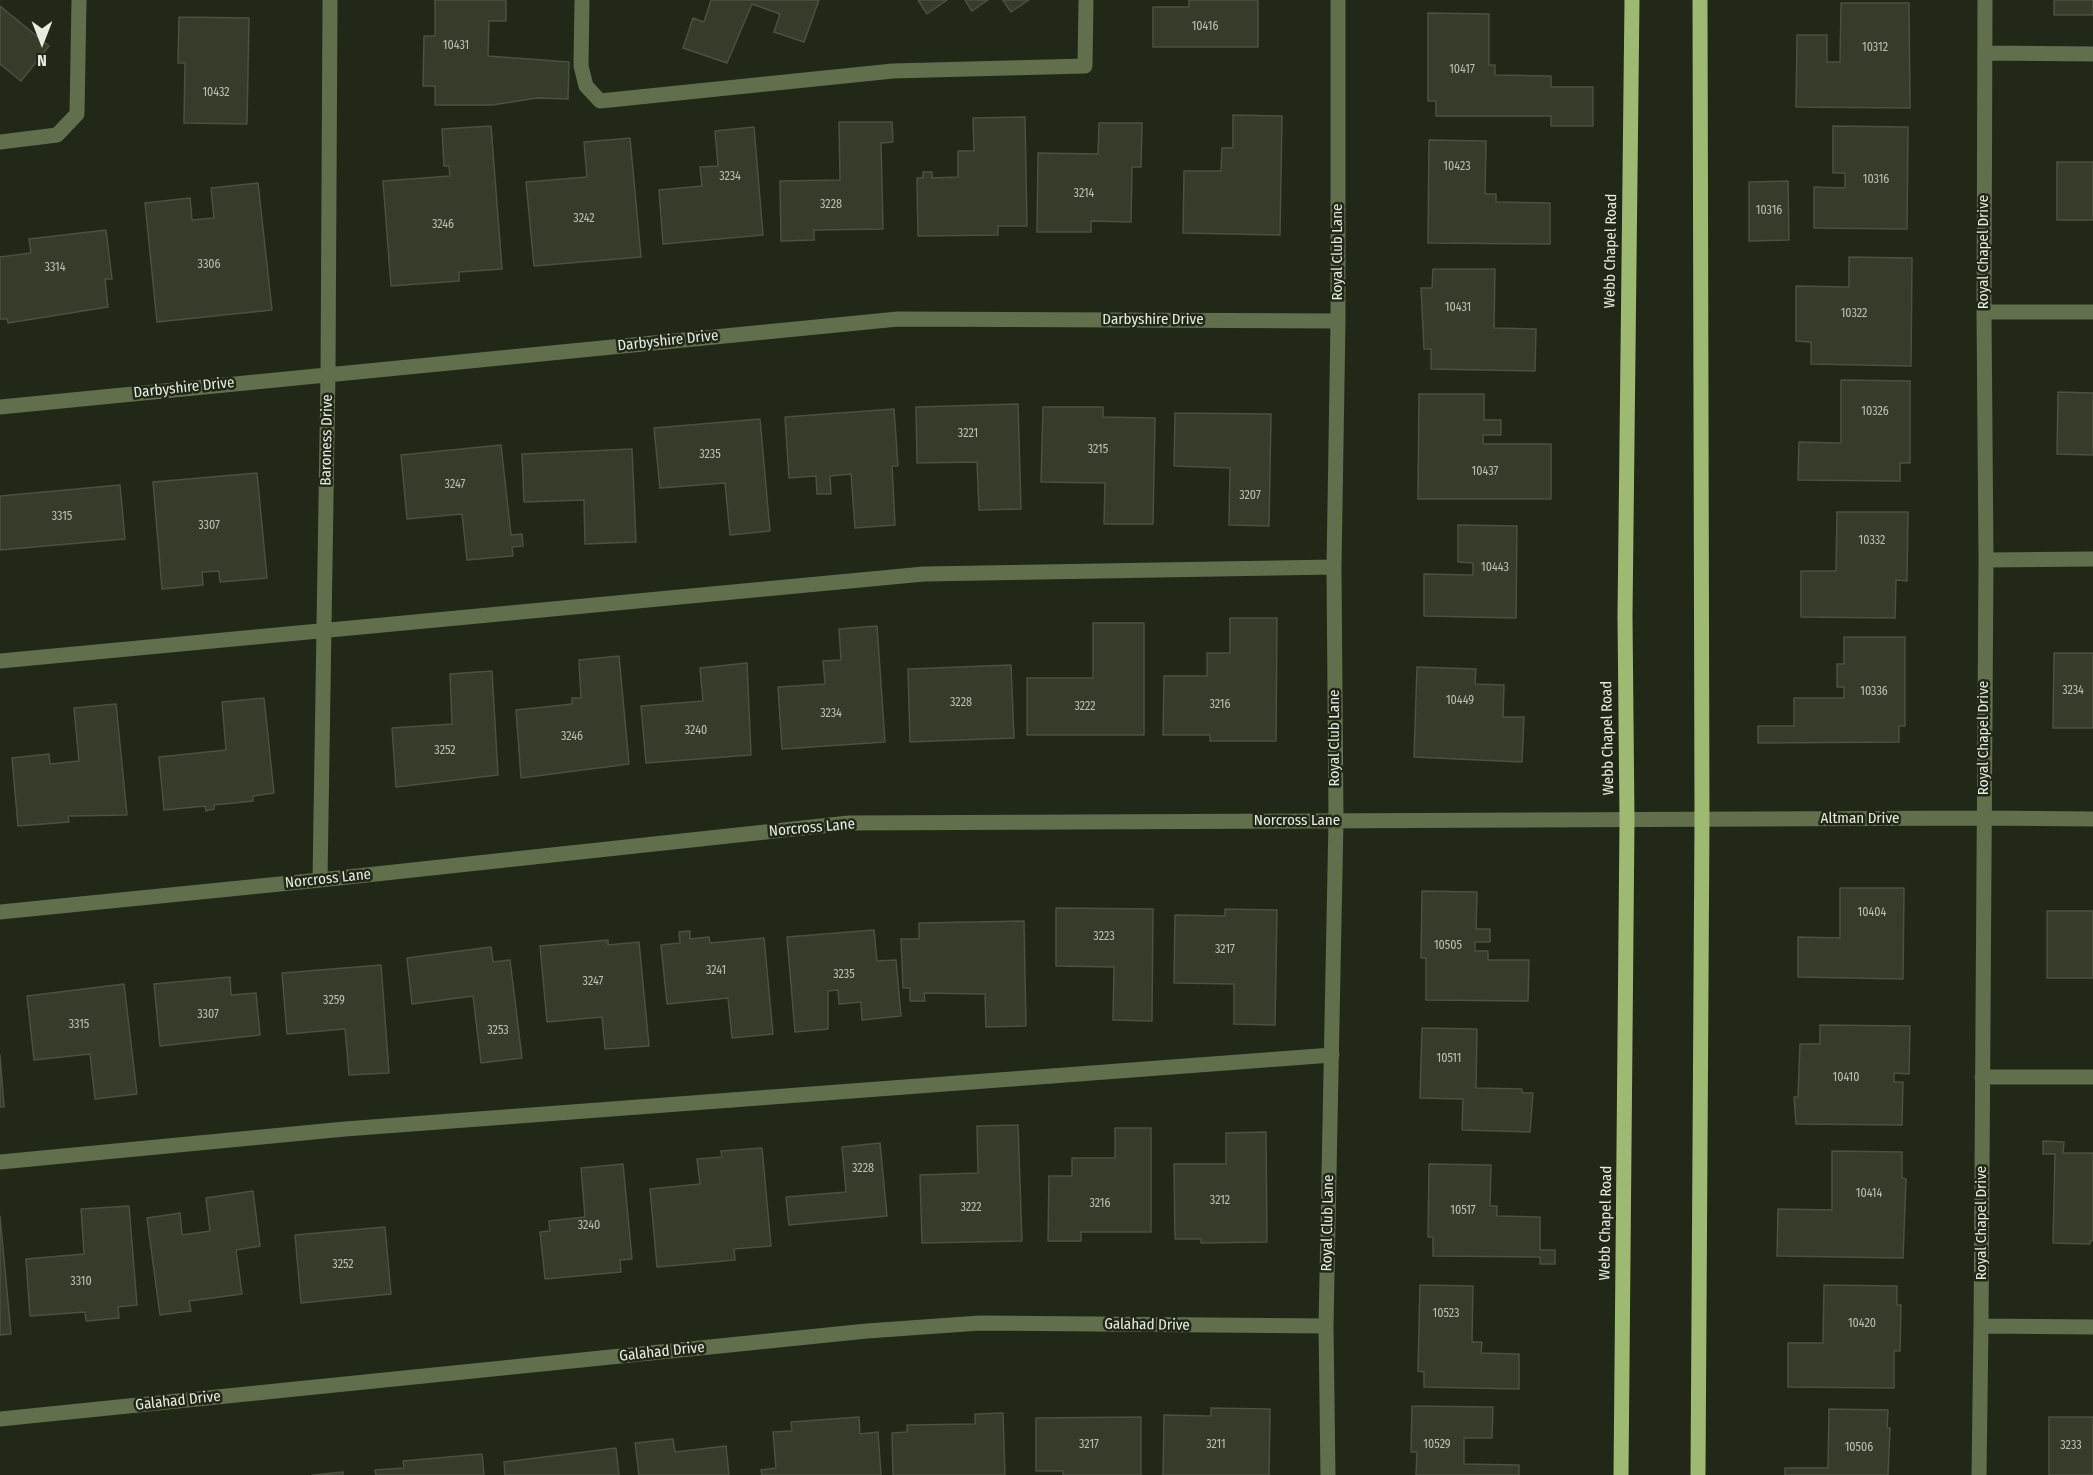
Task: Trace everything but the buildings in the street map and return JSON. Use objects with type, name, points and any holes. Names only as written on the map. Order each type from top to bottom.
[{"type":"main road","name":"Webb Chapel Road","points":[[1621,1475],[1628,820],[1625,616],[1632,0]]},
{"type":"main road","points":[[1698,1475],[1702,820],[1700,0]]},
{"type":"street","points":[[0,142],[57,135],[77,114],[79,0]]},
{"type":"street","name":"Baroness Drive","points":[[320,880],[328,374],[330,0]]},
{"type":"street","points":[[582,0],[581,66],[586,86],[600,101],[892,71],[1085,66],[1086,0]]},
{"type":"street","name":"Royal Club Lane","points":[[1328,1475],[1326,1326],[1336,820],[1334,567],[1338,321],[1338,0]]},
{"type":"street","name":"Royal Chapel Drive","points":[[1979,1475],[1982,1326],[1986,560],[1985,0]]},
{"type":"street","points":[[1985,52],[2093,54]]},
{"type":"street","points":[[1984,312],[2093,312]]},
{"type":"street","name":"Darbyshire Drive","points":[[0,407],[898,319],[1338,321]]},
{"type":"street","points":[[1986,560],[2093,559]]},
{"type":"street","points":[[0,661],[924,574],[1334,567]]},
{"type":"street","name":"Altman Drive","points":[[1628,820],[2093,819]]},
{"type":"street","name":"Norcross Lane","points":[[0,912],[849,823],[1628,820]]},
{"type":"street","points":[[0,1162],[345,1129],[1332,1055]]},
{"type":"street","points":[[1982,1077],[2093,1077]]},
{"type":"street","name":"Galahad Drive","points":[[0,1419],[867,1331],[980,1323],[1326,1326]]},
{"type":"street","points":[[1982,1326],[2093,1327]]}]
